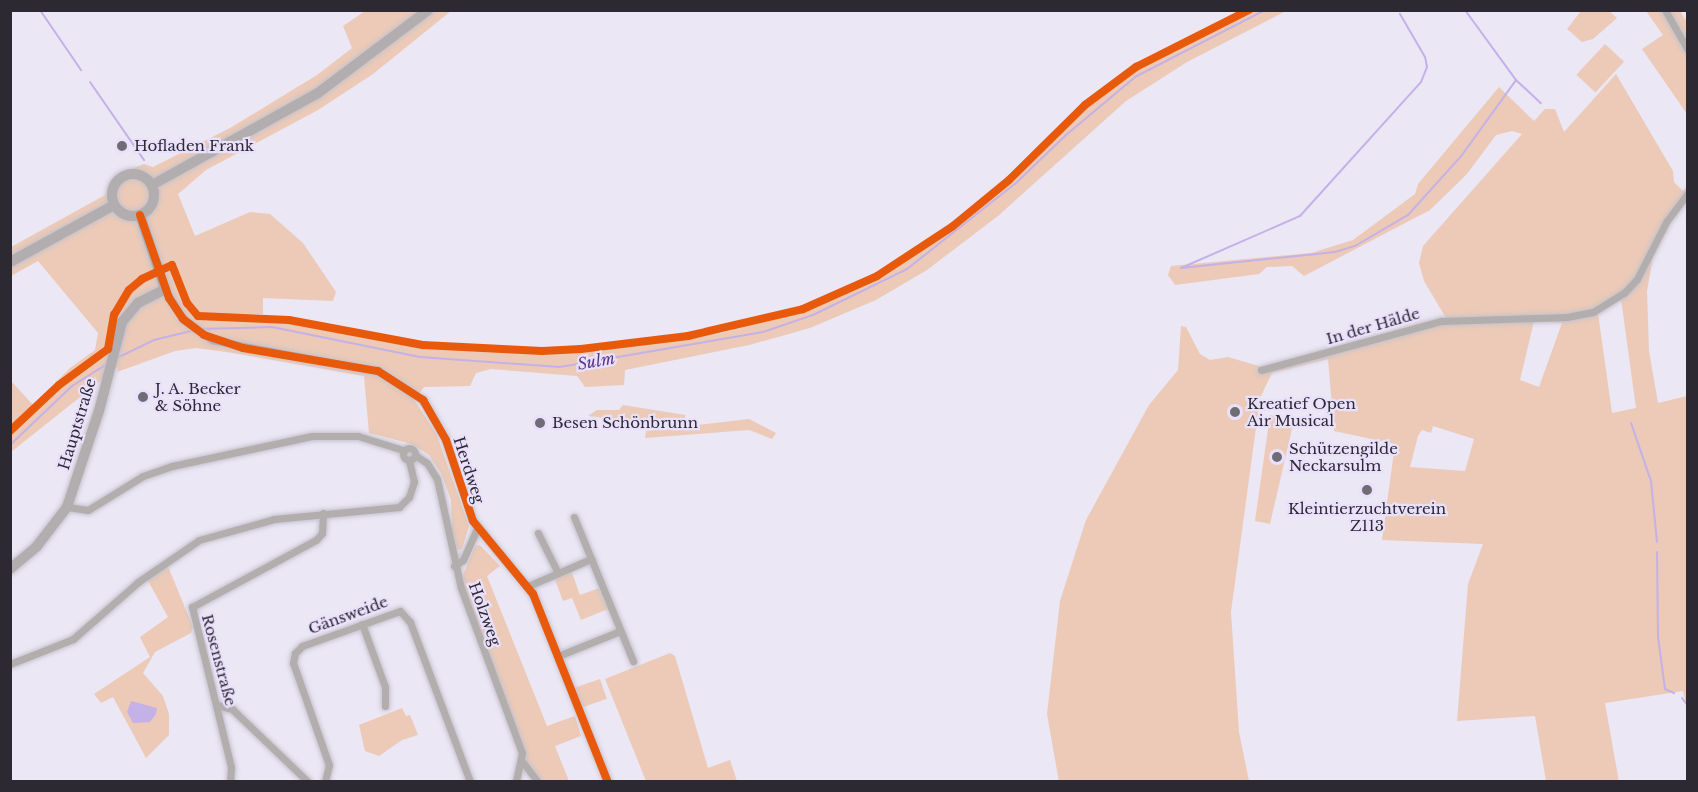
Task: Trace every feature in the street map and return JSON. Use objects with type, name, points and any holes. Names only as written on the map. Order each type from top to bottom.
[{"type":"main road","points":[[152,186],[318,93],[428,10]]},
{"type":"main road","points":[[124,176],[143,176],[152,186],[153,202],[140,215],[128,216],[114,205],[112,192],[124,176]]},
{"type":"main road","points":[[10,262],[114,205]]},
{"type":"main road","name":"Herdweg","points":[[140,215],[165,289]]},
{"type":"main road","name":"Hauptstraße","points":[[10,569],[38,546],[67,507],[112,357],[129,310],[165,289]]},
{"type":"street","points":[[1665,10],[1688,50]]},
{"type":"street","name":"In der Hälde","points":[[1261,370],[1441,321],[1568,318],[1593,312],[1624,293],[1643,271],[1666,222],[1688,193]]},
{"type":"street","name":"Herdweg","points":[[165,289],[183,319],[204,335],[243,348],[364,367],[399,381],[423,400],[440,426],[462,498],[477,528],[528,586],[608,782]]},
{"type":"street","name":"Holzweg","points":[[67,507],[88,510],[143,476],[172,466],[312,436],[358,436],[403,450],[411,448],[412,457],[427,463],[437,479],[454,566],[522,761],[538,782]]},
{"type":"street","points":[[10,664],[73,639],[138,582],[199,540],[274,519],[323,513],[378,512],[399,507],[409,497],[414,482],[412,457]]},
{"type":"street","name":"Rosenstraße","points":[[230,782],[231,767],[192,607],[316,540],[322,533],[323,513]]},
{"type":"street","points":[[574,517],[633,661]]},
{"type":"street","points":[[454,566],[463,560],[477,528]]},
{"type":"street","points":[[538,533],[558,573]]},
{"type":"street","points":[[528,586],[591,559]]},
{"type":"street","name":"Gänsweide","points":[[325,782],[329,765],[293,658],[302,646],[400,611],[407,616],[470,782]]},
{"type":"street","points":[[362,624],[386,687],[385,706]]},
{"type":"street","points":[[558,656],[620,631]]},
{"type":"street","points":[[217,705],[232,709],[308,782]]},
{"type":"street","points":[[516,782],[522,761]]},
{"type":"shaded area","points":[[365,11],[451,11],[373,74],[318,110],[206,170],[178,194],[195,236],[250,212],[270,214],[303,243],[336,292],[333,301],[263,298],[263,314],[220,315],[219,318],[291,321],[409,345],[527,353],[581,351],[721,333],[775,319],[850,292],[948,231],[1004,186],[1071,119],[1127,75],[1251,11],[1286,11],[1187,62],[1126,101],[998,216],[927,270],[876,300],[810,328],[749,345],[625,370],[624,385],[585,387],[577,376],[491,369],[476,373],[470,386],[424,387],[414,400],[436,433],[469,526],[462,549],[457,550],[452,543],[451,500],[441,473],[429,455],[412,444],[369,433],[364,376],[227,352],[196,348],[175,351],[117,372],[118,367],[11,452],[11,381],[33,405],[70,368],[95,350],[98,333],[38,261],[11,276],[11,247],[105,195],[118,174],[144,164],[153,167],[230,128],[317,75],[352,48],[343,26]]},
{"type":"shaded area","points":[[1581,11],[1609,11],[1617,18],[1593,39],[1582,42],[1567,29]]},
{"type":"shaded area","points":[[1646,11],[1680,11],[1687,22],[1687,114],[1642,49],[1663,35]]},
{"type":"shaded area","points":[[1605,44],[1624,62],[1595,92],[1576,75]]},
{"type":"shaded area","points":[[1616,74],[1673,171],[1674,182],[1683,191],[1687,187],[1687,197],[1669,223],[1653,257],[1647,291],[1649,351],[1658,403],[1687,396],[1687,710],[1683,691],[1605,703],[1619,782],[1546,781],[1535,716],[1457,721],[1468,584],[1483,544],[1382,540],[1395,444],[1334,431],[1328,359],[1272,373],[1260,398],[1231,612],[1239,732],[1249,781],[1059,782],[1047,714],[1060,601],[1086,520],[1149,405],[1178,370],[1181,326],[1186,327],[1200,354],[1210,360],[1228,357],[1262,367],[1446,318],[1424,281],[1419,263],[1423,246],[1522,134],[1512,131],[1496,135],[1467,174],[1430,210],[1304,276],[1292,266],[1267,267],[1259,274],[1175,285],[1168,275],[1171,266],[1311,253],[1353,240],[1415,194],[1418,184],[1499,87],[1534,121],[1545,109],[1555,109],[1564,132]],"holes":[[[1621,299],[1636,408],[1612,413],[1598,313]],[[1534,321],[1562,323],[1539,387],[1520,380]],[[1433,426],[1474,439],[1465,471],[1410,467],[1418,436],[1422,430],[1431,433]]]},
{"type":"shaded area","points":[[623,405],[685,415],[685,421],[646,423],[588,416],[597,410],[619,410]]},
{"type":"shaded area","name":"Schützengilde Neckarsulm","points":[[1270,415],[1294,420],[1270,524],[1255,521]]},
{"type":"shaded area","points":[[749,419],[776,433],[772,439],[749,430],[645,438],[646,431]]},
{"type":"shaded area","points":[[480,545],[500,566],[487,576],[547,726],[575,716],[581,736],[555,746],[569,781],[538,781],[522,761],[461,588],[465,585],[463,575],[475,546]]},
{"type":"shaded area","points":[[167,564],[193,627],[191,633],[155,652],[143,673],[163,696],[169,714],[169,735],[146,758],[113,697],[101,703],[94,694],[150,657],[140,637],[168,617],[148,581]]},
{"type":"shaded area","points":[[571,570],[580,595],[599,588],[608,609],[581,620],[572,598],[563,601],[554,577]]},
{"type":"shaded area","points":[[670,653],[675,656],[708,768],[730,760],[737,781],[646,781],[605,679]]},
{"type":"shaded area","points":[[600,679],[607,699],[581,708],[574,688]]},
{"type":"shaded area","points":[[131,701],[157,708],[150,722],[133,723],[127,712]]},
{"type":"shaded area","points":[[402,708],[406,716],[410,715],[418,735],[402,740],[379,756],[365,751],[359,725]]},
{"type":"waterway","points":[[40,10],[81,70]]},
{"type":"waterway","name":"Sulm","points":[[201,329],[272,327],[420,357],[560,367],[763,332],[813,315],[907,269],[1017,182],[1066,135],[1135,77],[1265,10]]},
{"type":"waterway","points":[[1465,10],[1516,80],[1541,103]]},
{"type":"waterway","points":[[1181,268],[1300,216],[1421,82],[1427,67],[1425,57],[1400,14]]},
{"type":"waterway","points":[[1181,268],[1335,252],[1355,246],[1408,215],[1462,155],[1516,80]]},
{"type":"waterway","points":[[90,82],[144,160]]},
{"type":"waterway","name":"Sulm","points":[[117,358],[154,340],[195,330]]},
{"type":"waterway","name":"Sulm","points":[[10,445],[72,386],[107,364]]},
{"type":"waterway","points":[[1631,423],[1651,481],[1657,542]]},
{"type":"waterway","points":[[1657,552],[1658,637],[1665,689],[1674,693]]},
{"type":"waterway","points":[[1682,698],[1688,706]]},
{"type":"cycle path","points":[[10,431],[59,385],[108,349],[114,315],[129,290],[142,279],[172,265],[187,303],[198,316],[289,320],[423,345],[542,351],[581,349],[688,336],[803,309],[877,276],[953,226],[1009,180],[1085,105],[1136,67],[1249,10]]},
{"type":"cycle path","points":[[140,215],[169,298],[183,319],[204,335],[243,348],[378,371],[423,400],[446,440],[473,521],[533,594],[608,782]]},
{"type":"place","name":"Hofladen Frank","points":[[122,146]]},
{"type":"place","name":"J. A. Becker & Söhne","points":[[143,397]]},
{"type":"place","name":"Kreatief Open Air Musical","points":[[1235,412]]},
{"type":"place","name":"Besen Schönbrunn","points":[[540,423]]},
{"type":"place","name":"Schützengilde Neckarsulm","points":[[1277,457]]},
{"type":"place","name":"Kleintierzuchtverein Z113","points":[[1367,490]]}]
